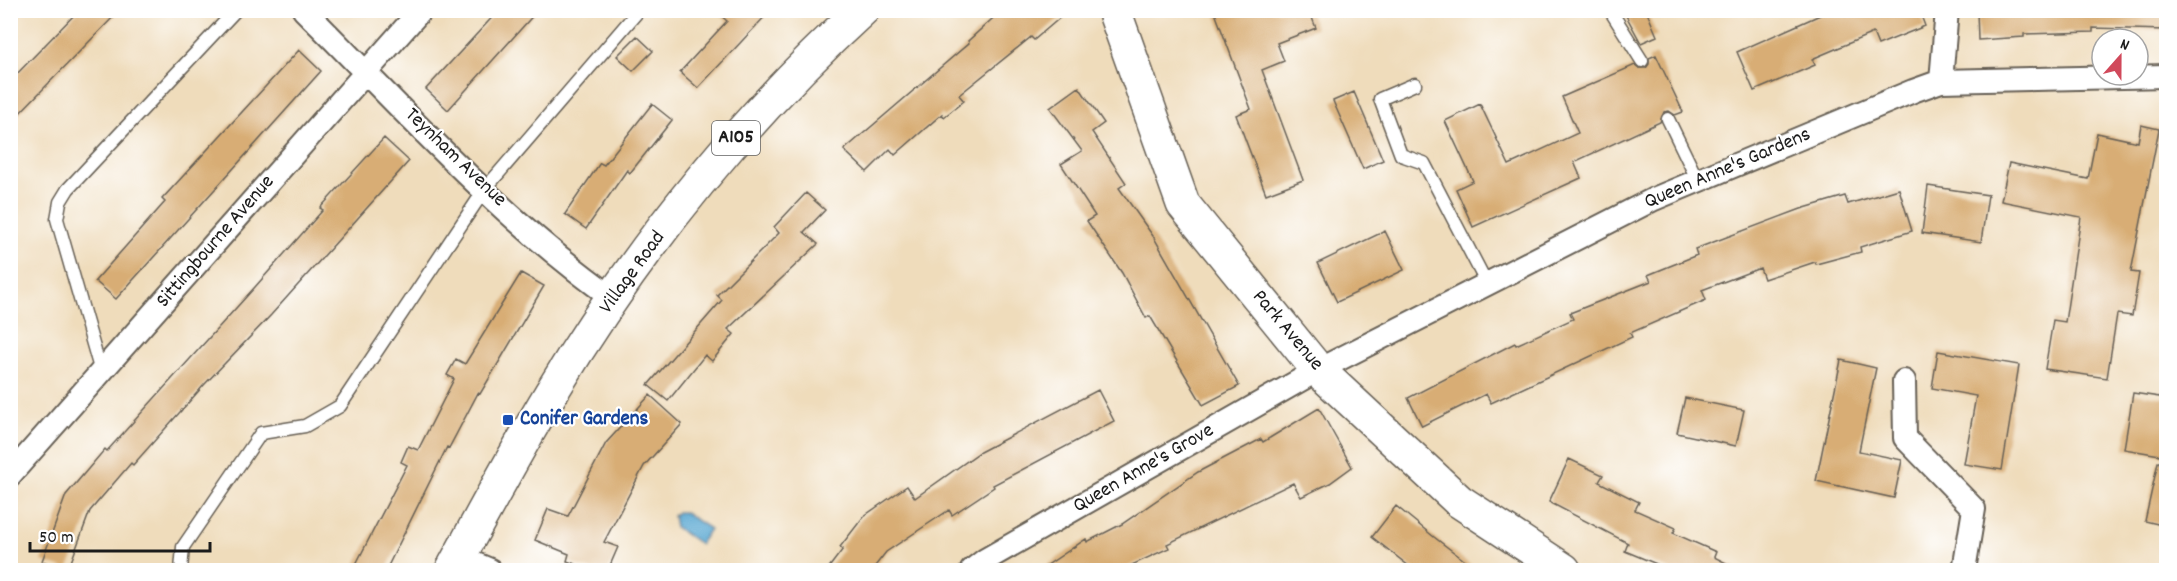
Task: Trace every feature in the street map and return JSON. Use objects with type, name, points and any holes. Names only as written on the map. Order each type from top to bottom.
[{"type":"street","name":"Teynham Avenue","points":[[304,10],[485,189],[569,264],[613,298]]},
{"type":"street","name":"Sittingbourne Avenue","points":[[10,475],[421,10]]},
{"type":"street","name":"Village Road","points":[[455,564],[552,392],[613,298],[695,188],[762,109],[862,10]]},
{"type":"street","name":"Park Avenue","points":[[1114,10],[1183,204],[1318,370],[1459,501],[1564,570]]},
{"type":"street","points":[[1941,81],[1947,10]]},
{"type":"street","name":"Queen Anne's Gardens","points":[[1318,370],[1654,200],[1941,81],[2166,76]]},
{"type":"street","name":"Queen Anne's Grove","points":[[972,570],[985,560],[1318,370]]},
{"type":"street","points":[[1904,381],[1905,438],[1974,509],[1964,570]]},
{"type":"street","points":[[455,564],[490,570]]},
{"type":"lane","points":[[101,372],[57,219],[60,202],[68,189],[236,10]]},
{"type":"lane","points":[[181,570],[183,547],[261,433],[306,426],[340,406],[485,189],[639,10]]},
{"type":"lane","points":[[1610,10],[1642,61]]},
{"type":"lane","points":[[1415,84],[1380,99],[1401,155],[1424,163],[1487,284]]},
{"type":"lane","points":[[1668,119],[1698,181]]},
{"type":"water","points":[[677,512],[684,512],[710,529],[700,544],[675,527],[673,516]]},
{"type":"building","points":[[79,10],[120,10],[10,123],[10,81]]},
{"type":"building","points":[[499,10],[538,10],[448,110],[426,89]]},
{"type":"building","points":[[715,10],[771,10],[698,88],[680,72],[727,21]]},
{"type":"building","points":[[1002,10],[1069,10],[1034,40],[1031,37],[959,95],[964,101],[944,117],[942,114],[895,155],[890,149],[867,172],[844,150],[969,43],[968,41]]},
{"type":"building","points":[[1214,10],[1309,10],[1316,28],[1277,43],[1284,61],[1262,70],[1303,180],[1266,194],[1236,115],[1251,109]]},
{"type":"building","points":[[1623,10],[1646,10],[1657,36],[1641,43]]},
{"type":"building","points":[[1818,10],[1919,10],[1925,26],[1878,45],[1873,33],[1812,59],[1815,65],[1754,91],[1737,52],[1820,15]]},
{"type":"building","points":[[1977,10],[2166,10],[2166,30],[2150,30],[2150,27],[2090,27],[2090,32],[2024,34],[2024,37],[1978,40]]},
{"type":"building","points":[[637,36],[653,51],[633,71],[617,56]]},
{"type":"building","points":[[299,50],[321,71],[116,299],[95,281],[165,202],[162,199]]},
{"type":"building","points":[[1656,55],[1683,112],[1675,115],[1669,111],[1664,112],[1660,122],[1574,162],[1581,178],[1473,227],[1456,189],[1473,181],[1445,121],[1480,104],[1509,165],[1578,133],[1562,97],[1635,65],[1639,68],[1646,68],[1649,58]]},
{"type":"building","points":[[1079,87],[1104,123],[1092,132],[1126,183],[1119,188],[1153,236],[1239,386],[1203,405],[1150,316],[1146,318],[1122,273],[1087,221],[1095,216],[1061,164],[1082,151],[1050,108]]},
{"type":"building","points":[[1354,92],[1383,160],[1363,169],[1333,101]]},
{"type":"building","points":[[652,104],[672,120],[630,173],[627,170],[586,229],[565,214],[600,163],[604,165]]},
{"type":"building","points":[[2141,125],[2159,129],[2131,272],[2139,273],[2132,316],[2117,314],[2107,378],[2045,369],[2053,320],[2065,322],[2081,217],[2001,201],[2009,163],[2088,179],[2097,133],[2138,142]]},
{"type":"building","points":[[384,138],[409,161],[133,465],[131,463],[90,511],[68,570],[42,561],[66,495],[105,449],[107,451],[255,287],[323,210],[320,208]]},
{"type":"building","points":[[1928,186],[1988,195],[1981,242],[1922,233]]},
{"type":"building","points":[[1899,189],[1912,231],[1860,247],[1861,252],[1816,264],[1815,262],[1764,279],[1760,268],[1702,290],[1706,300],[1630,333],[1632,337],[1491,403],[1486,394],[1422,426],[1408,398],[1515,343],[1516,345],[1573,319],[1570,313],[1651,281],[1648,275],[1697,255],[1695,249],[1801,209],[1845,196],[1848,204]]},
{"type":"building","points":[[806,193],[825,210],[804,232],[818,244],[728,329],[734,334],[712,361],[705,355],[668,401],[648,385],[722,300],[717,295],[779,233],[774,227]]},
{"type":"building","points":[[1385,231],[1404,270],[1337,302],[1318,263]]},
{"type":"building","points":[[521,273],[544,286],[480,394],[478,393],[449,448],[447,447],[386,570],[353,570],[407,465],[401,462],[408,446],[418,450],[454,379],[447,375],[456,359],[465,364]]},
{"type":"building","points":[[1938,351],[2019,365],[2002,470],[1964,464],[1976,396],[1932,388]]},
{"type":"building","points":[[1841,360],[1876,368],[1859,451],[1902,460],[1894,498],[1816,481]]},
{"type":"building","points":[[1098,390],[1114,421],[993,485],[994,487],[952,515],[949,510],[886,552],[872,570],[827,570],[843,549],[840,547],[864,516],[907,486],[915,498],[980,452]]},
{"type":"building","points":[[2133,393],[2166,398],[2166,456],[2124,449]]},
{"type":"building","points":[[650,395],[682,424],[644,466],[604,542],[618,547],[608,570],[591,570],[567,561],[569,554],[535,540],[548,509],[568,516],[606,443]]},
{"type":"building","points":[[1685,398],[1744,410],[1736,446],[1677,433]]},
{"type":"building","points":[[1319,408],[1352,467],[1330,483],[1301,497],[1293,483],[1167,544],[1169,548],[1121,570],[1040,570],[1086,539],[1087,542],[1122,524],[1198,472],[1261,439],[1263,442]]},
{"type":"building","points":[[1569,459],[1603,475],[1599,482],[1639,502],[1635,510],[1676,528],[1673,533],[1716,552],[1714,557],[1740,570],[1671,570],[1625,551],[1628,543],[1549,502]]},
{"type":"building","points":[[2158,462],[2166,462],[2166,526],[2145,521]]},
{"type":"building","points":[[1396,506],[1477,570],[1414,570],[1372,537]]},
{"type":"place","name":"Conifer Gardens","points":[[508,420]]}]
